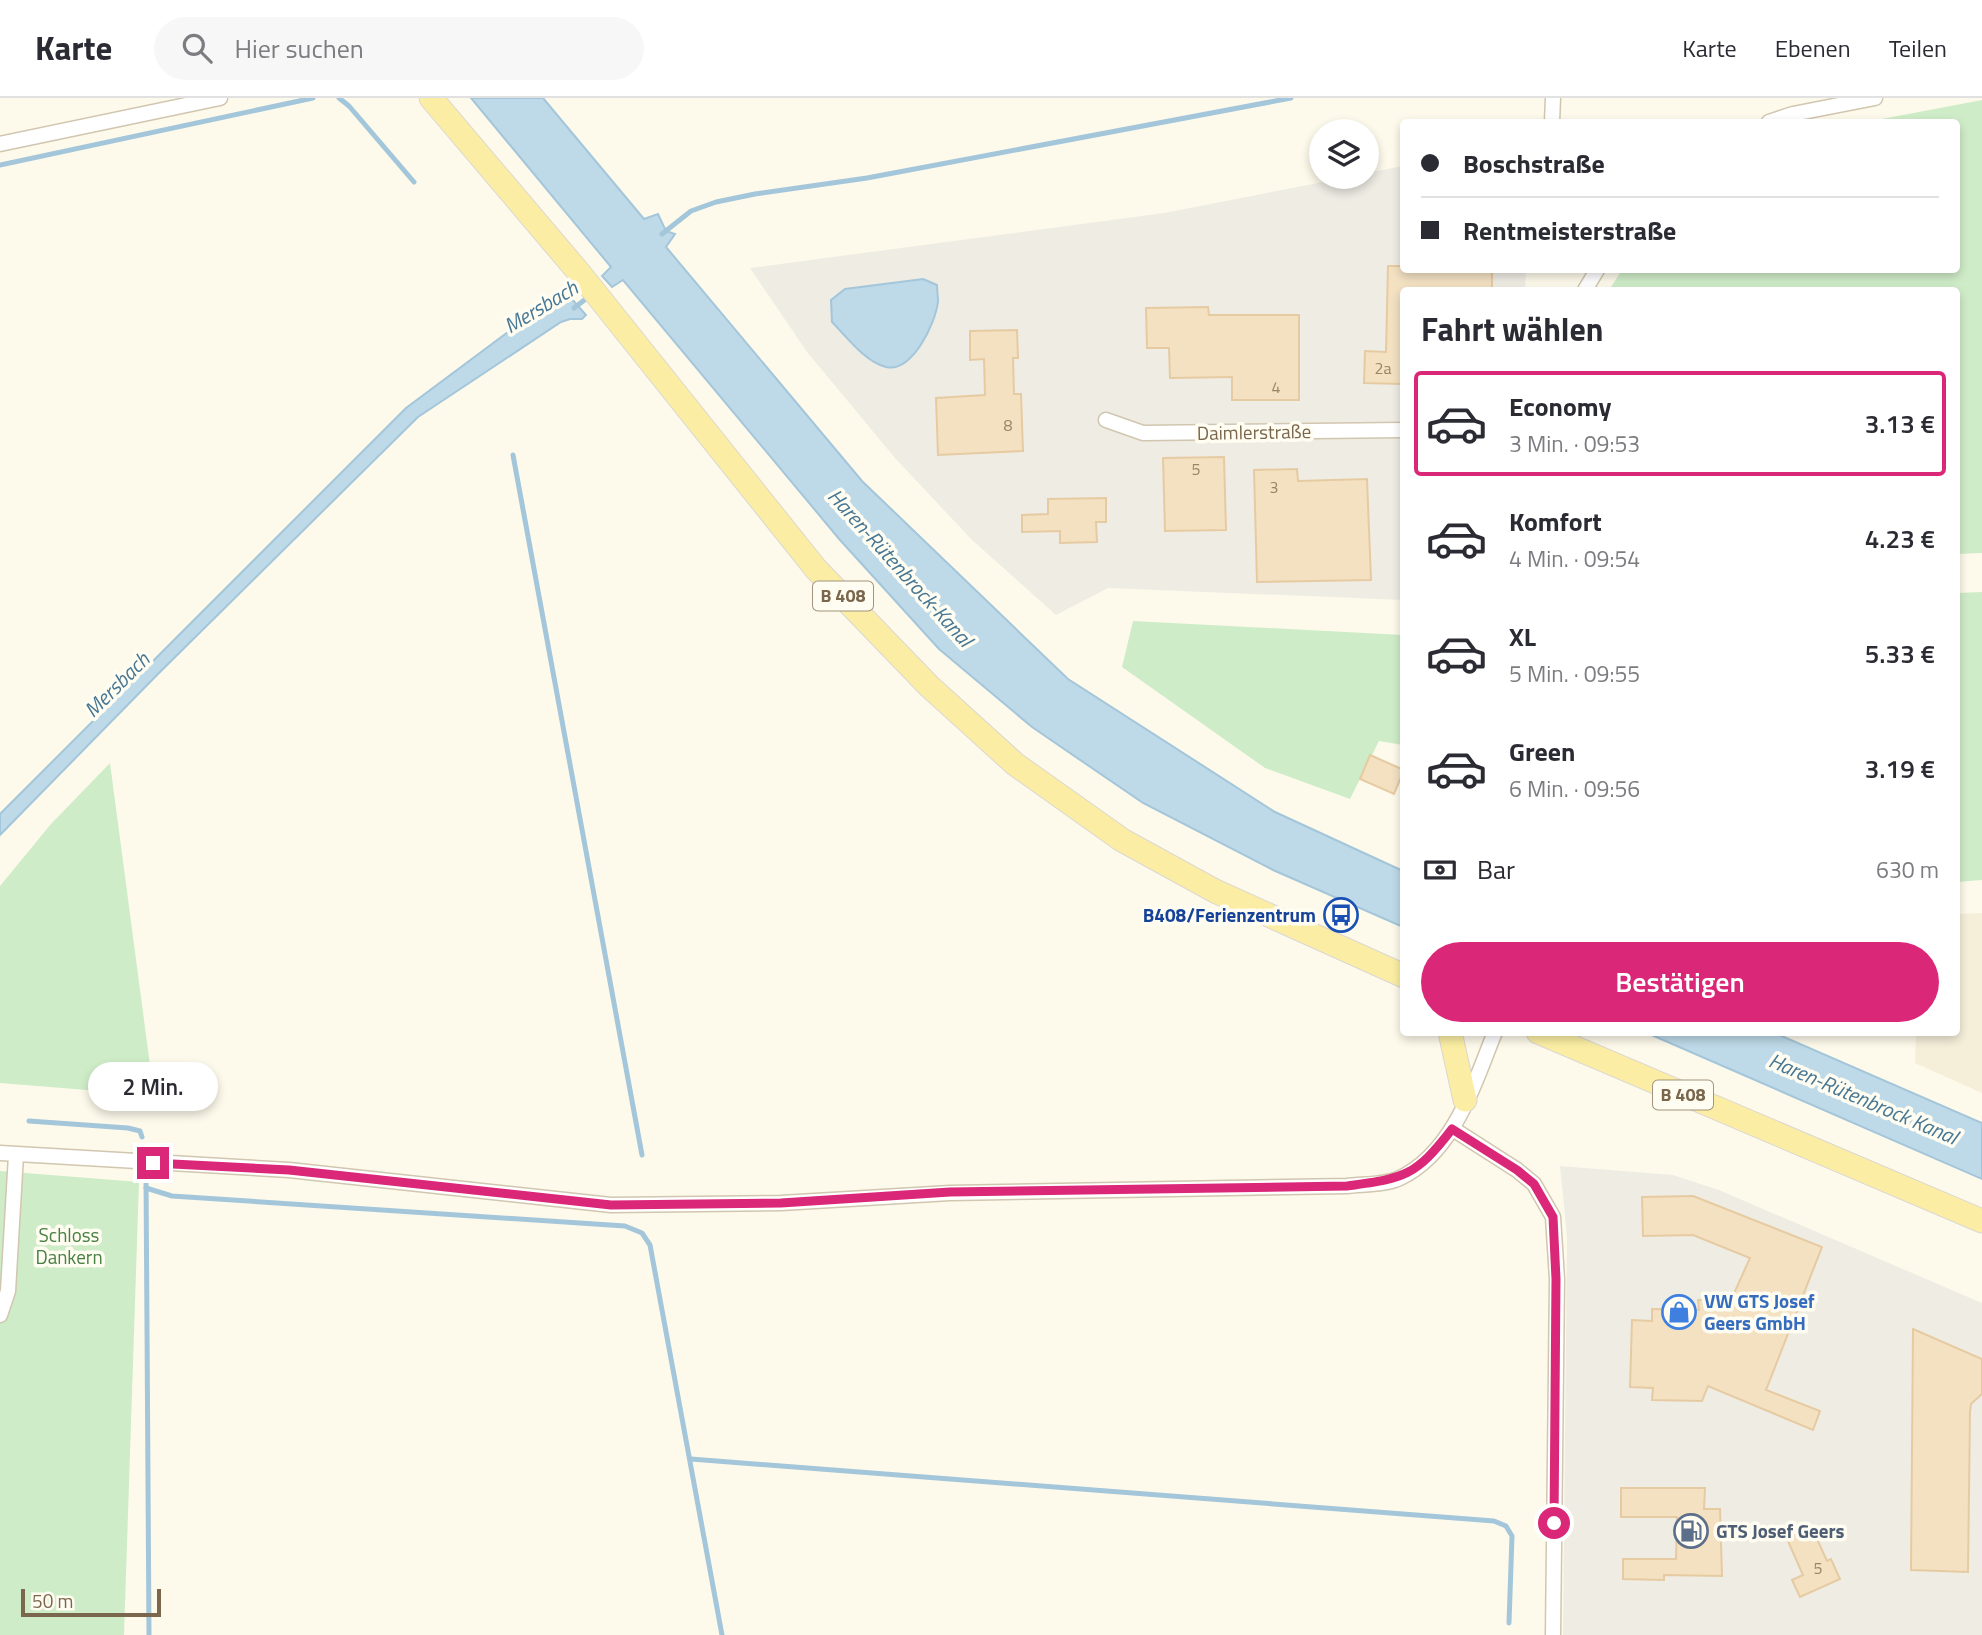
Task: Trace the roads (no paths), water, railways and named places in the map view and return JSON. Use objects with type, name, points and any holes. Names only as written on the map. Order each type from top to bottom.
[{"type":"main road","name":"B 408","points":[[431,98],[581,275],[816,569],[929,686],[1015,764],[1122,839],[1203,884],[1262,914],[1400,976]]},
{"type":"main road","points":[[1451,1036],[1465,1100]]},
{"type":"main road","name":"B 408","points":[[1547,1036],[1982,1221]]},
{"type":"street","points":[[0,144],[220,98]]},
{"type":"street","points":[[1552,119],[1553,98]]},
{"type":"street","points":[[1778,119],[1875,98]]},
{"type":"street","name":"Daimlerstraße","points":[[1106,420],[1143,433],[1400,430]]},
{"type":"street","points":[[0,1153],[289,1170],[611,1205],[781,1203],[950,1192],[1347,1186],[1397,1179],[1417,1168],[1452,1129],[1493,1036]]},
{"type":"street","points":[[1452,1129],[1517,1170],[1534,1184],[1553,1217],[1556,1239],[1553,1635]]},
{"type":"street","points":[[0,1315],[8,1291],[16,1155]]},
{"type":"water","name":"Haren-Rütenbrock-Kanal","points":[[471,98],[543,98],[644,219],[658,214],[666,231],[675,234],[666,247],[862,481],[1068,679],[1275,812],[1400,870],[1400,926],[1273,870],[1143,803],[1032,727],[939,649],[840,540],[623,280],[612,287],[602,276],[611,267]]},
{"type":"water","points":[[923,279],[937,285],[938,301],[933,321],[913,355],[896,367],[886,367],[871,360],[832,322],[831,300],[845,289]]},
{"type":"water","points":[[571,298],[586,315],[582,319],[561,322],[418,417],[158,674],[0,835],[0,814],[406,408],[547,303],[566,302]]},
{"type":"water","name":"Haren-Rütenbrock Kanal","points":[[1654,1036],[1782,1036],[1982,1123],[1982,1179]]},
{"type":"waterway","points":[[0,165],[313,98]]},
{"type":"waterway","points":[[339,98],[349,106],[414,182]]},
{"type":"waterway","name":"Mersbach","points":[[662,234],[691,211],[716,202],[867,178],[1291,98]]},
{"type":"waterway","name":"Mersbach","points":[[574,308],[591,295]]},
{"type":"waterway","points":[[513,455],[642,1155]]},
{"type":"waterway","points":[[29,1121],[128,1128],[140,1131],[142,1137]]},
{"type":"waterway","points":[[146,1175],[149,1635]]},
{"type":"waterway","points":[[146,1188],[172,1196],[625,1226],[642,1233],[650,1245],[722,1635]]},
{"type":"waterway","points":[[691,1459],[1494,1521],[1506,1526],[1512,1536],[1509,1623]]},
{"type":"place","name":"B408/Ferienzentrum","points":[[1341,915]]},
{"type":"place","name":"VW GTS Josef Geers GmbH","points":[[1679,1312]]},
{"type":"place","name":"GTS Josef Geers","points":[[1691,1531]]},
{"type":"park label","name":"Schloss Dankern","points":[[69,1246]]}]
